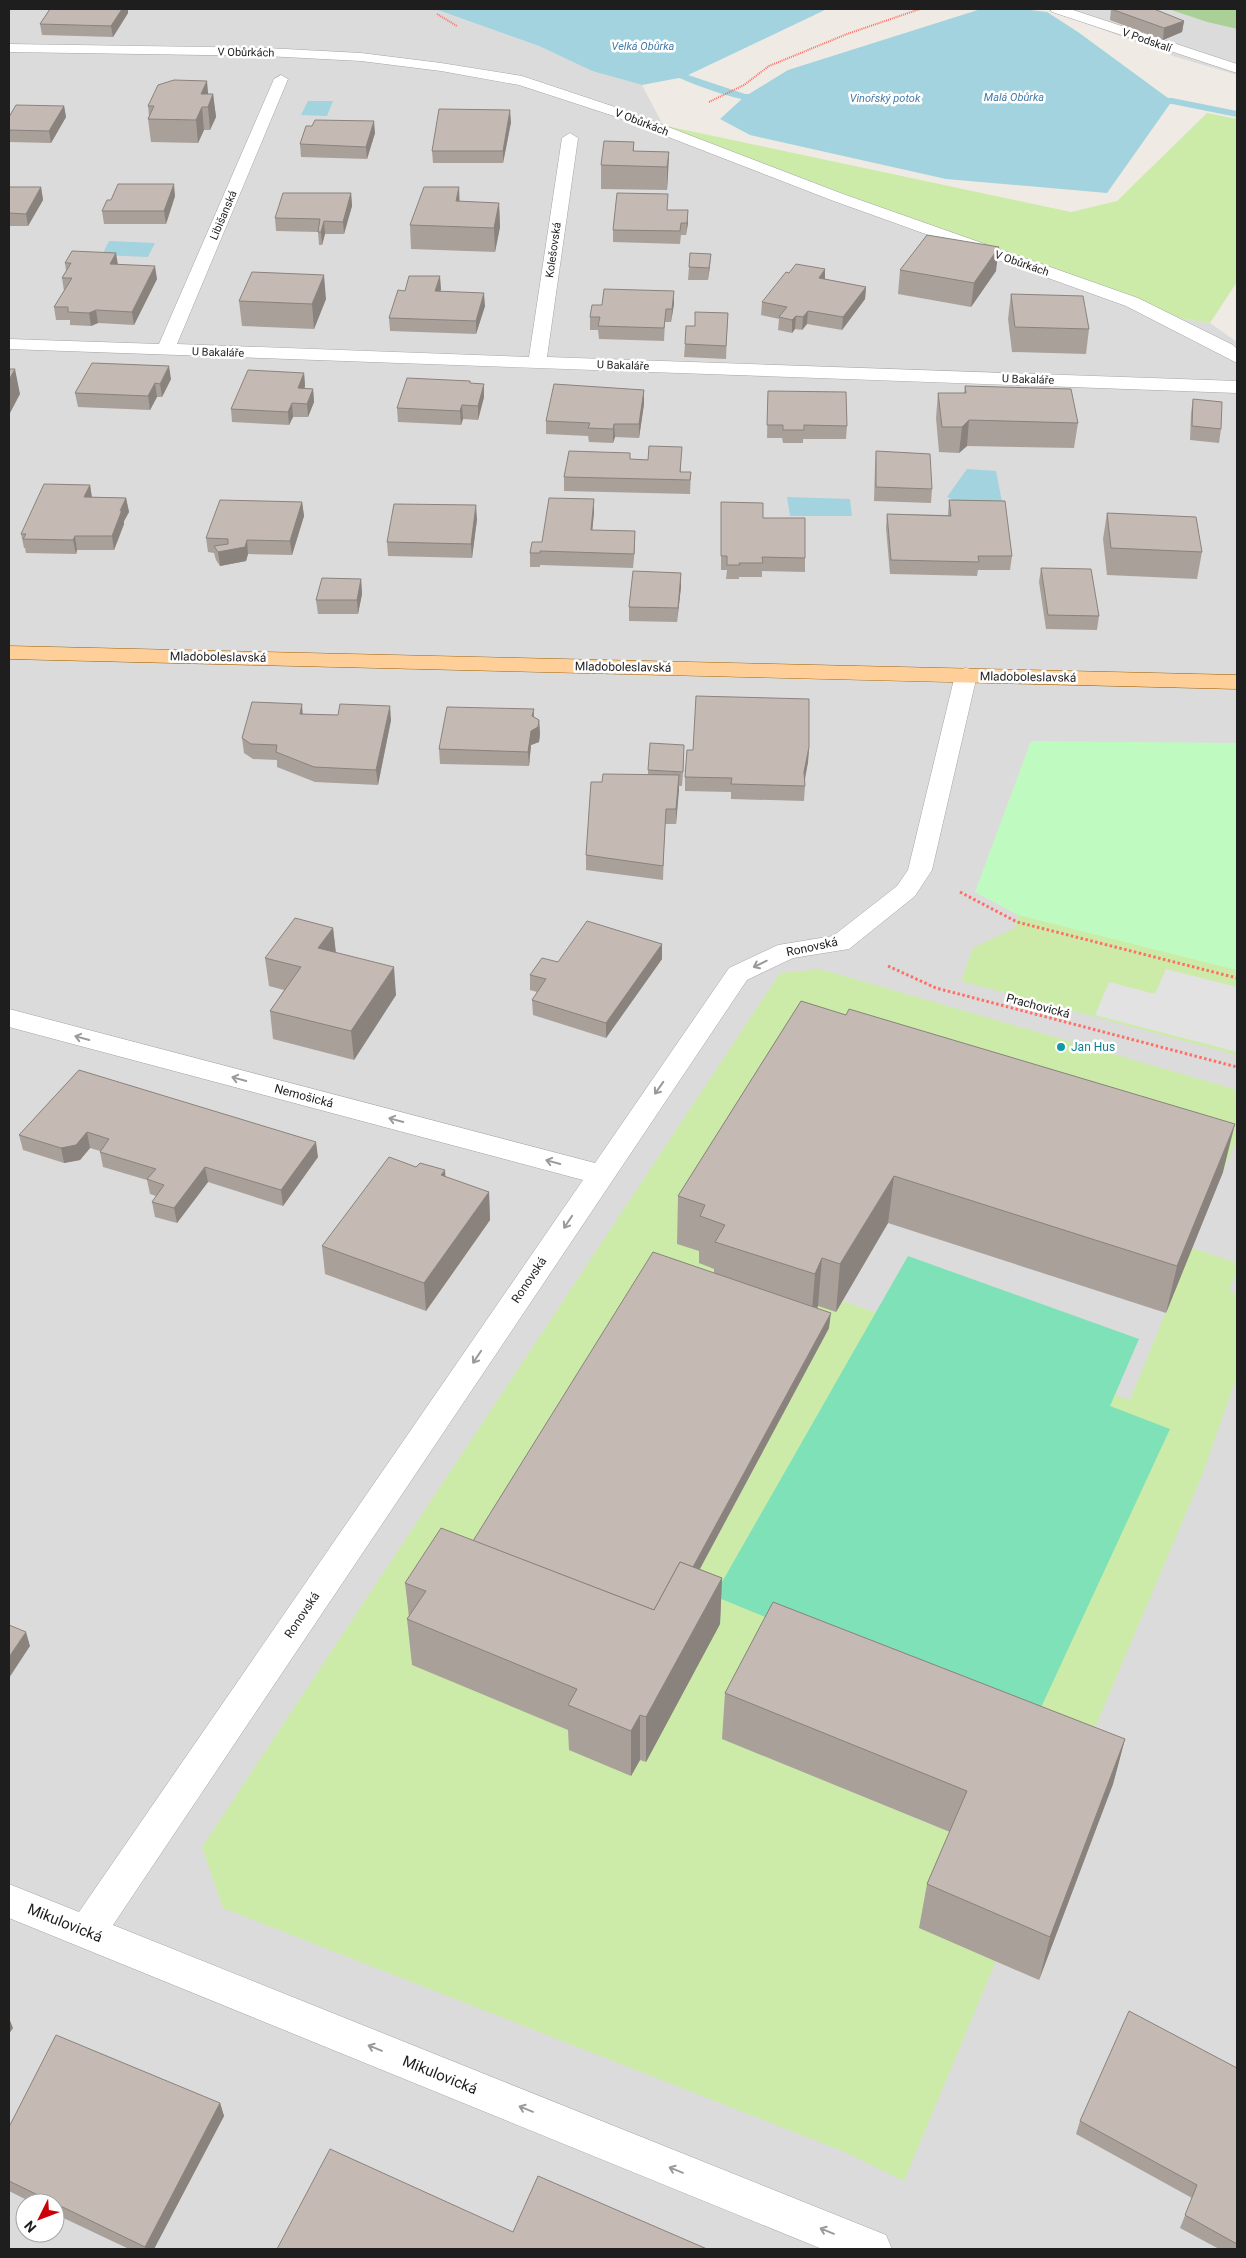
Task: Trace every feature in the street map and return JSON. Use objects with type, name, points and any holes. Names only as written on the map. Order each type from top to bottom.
[{"type":"main road","name":"Mladoboleslavská","points":[[9,652],[1237,682]]},
{"type":"street","name":"V Podskalí","points":[[1057,9],[1237,69]]},
{"type":"street","name":"V Obůrkách","points":[[9,48],[266,52],[361,57],[441,67],[522,81],[619,112],[837,197],[1132,302],[1227,349],[1237,358]]},
{"type":"street","name":"Libišanská","points":[[165,351],[281,79]]},
{"type":"street","name":"Kolešovská","points":[[537,362],[570,138]]},
{"type":"street","name":"U Bakaláře","points":[[9,344],[165,351],[1237,387]]},
{"type":"street","name":"Ronovská","points":[[87,1932],[600,1174],[738,974],[787,951],[840,943],[906,891],[920,870],[966,675]]},
{"type":"street","name":"Nemošická","points":[[9,1018],[600,1174]]},
{"type":"street","name":"Mikulovická","points":[[9,1901],[872,2249]]},
{"type":"path","points":[[711,101],[744,84],[770,66],[847,34],[920,9]]},
{"type":"path","points":[[920,870],[1017,922],[1237,978]]},
{"type":"path","name":"Prachovická","points":[[840,943],[936,988],[1237,1067]]},
{"type":"shaded area","points":[[9,9],[435,9],[539,46],[592,71],[642,85],[663,125],[1166,316],[1210,323],[1237,342],[1237,2249],[9,2249]]},
{"type":"shaded area","points":[[1168,9],[1207,22],[1237,29],[1237,75],[1176,57],[1050,10]]},
{"type":"shaded area","points":[[1166,969],[1237,987],[1237,1052],[1095,1015],[1109,982],[1155,994]]},
{"type":"green space","points":[[1168,9],[1237,9],[1237,29],[1207,22]]},
{"type":"green space","points":[[1207,113],[1237,119],[1237,282],[1210,323],[1166,316],[662,125],[1071,212],[1117,201]]},
{"type":"green space","points":[[1031,741],[1237,743],[1236,970],[1018,915],[975,892]]},
{"type":"green space","points":[[1018,915],[1237,969],[1237,1055],[961,981],[973,948],[1015,928]]},
{"type":"green space","points":[[820,969],[1237,1090],[1237,1139],[1223,1172],[846,1056],[677,1243],[704,1253],[722,1272],[578,1734],[631,1775],[640,1760],[679,1608],[829,1328],[811,1321],[818,1306],[842,1301],[1130,1400],[1192,1248],[1237,1263],[1237,1270],[1229,1291],[1237,1294],[1237,1376],[1203,1473],[1077,1770],[723,1739],[959,1836],[996,1961],[904,2181],[845,2152],[223,1908],[202,1847],[780,973]]},
{"type":"green space","points":[[908,1256],[1139,1339],[1110,1406],[1170,1429],[1032,1727],[714,1596]]},
{"type":"water","name":"Velká Obůrka","points":[[435,9],[827,9],[684,77],[642,85],[592,71],[539,46]]},
{"type":"water","name":"Malá Obůrka","points":[[981,9],[1022,9],[1047,12],[1078,32],[1172,101],[1107,193],[946,179],[750,135],[720,119],[744,97],[788,70]]},
{"type":"water","points":[[308,101],[333,101],[327,116],[301,115]]},
{"type":"water","points":[[109,241],[155,243],[148,257],[102,255]]},
{"type":"water","points":[[967,469],[996,471],[1002,502],[963,504],[947,497]]},
{"type":"water","points":[[787,497],[850,499],[852,516],[790,516]]},
{"type":"building","points":[[50,9],[122,9],[111,26],[40,24]]},
{"type":"building","points":[[1111,9],[1154,9],[1184,21],[1164,28]]},
{"type":"building","points":[[174,80],[207,81],[201,94],[213,94],[208,107],[202,107],[196,120],[148,119],[154,106],[148,106],[158,85]]},
{"type":"building","points":[[16,105],[64,106],[49,131],[9,130],[9,117]]},
{"type":"building","points":[[439,109],[510,110],[503,151],[432,151]]},
{"type":"building","points":[[315,120],[374,121],[366,147],[300,144],[306,126],[312,126]]},
{"type":"building","points":[[604,141],[634,142],[633,151],[669,152],[667,167],[601,165]]},
{"type":"building","points":[[118,184],[174,184],[164,211],[102,211],[107,200],[111,200]]},
{"type":"building","points":[[9,187],[41,187],[26,214],[9,213]]},
{"type":"building","points":[[424,187],[459,187],[456,201],[499,203],[494,228],[410,225]]},
{"type":"building","points":[[283,193],[351,193],[343,222],[324,221],[321,232],[318,232],[320,219],[275,218]]},
{"type":"building","points":[[617,193],[668,194],[667,210],[688,210],[687,223],[681,223],[680,231],[613,230]]},
{"type":"building","points":[[927,235],[999,247],[974,283],[900,270]]},
{"type":"building","points":[[72,251],[116,253],[110,264],[155,266],[132,312],[96,310],[89,313],[68,312],[68,307],[54,307],[72,278],[62,278],[71,263],[65,263]]},
{"type":"building","points":[[690,253],[711,254],[709,268],[689,267]]},
{"type":"building","points":[[796,264],[825,269],[819,278],[866,287],[843,317],[808,311],[803,317],[796,316],[792,320],[779,317],[787,307],[762,302],[786,272],[789,273]]},
{"type":"building","points":[[252,272],[324,275],[312,304],[239,301]]},
{"type":"building","points":[[409,276],[440,276],[435,291],[484,293],[476,321],[389,318],[398,290],[405,291]]},
{"type":"building","points":[[604,289],[674,291],[672,309],[666,309],[664,328],[598,326],[600,317],[590,317],[592,305],[602,305]]},
{"type":"building","points":[[1011,294],[1083,296],[1089,329],[1015,327]]},
{"type":"building","points":[[695,312],[728,313],[726,346],[685,344],[686,326],[695,326]]},
{"type":"building","points":[[92,363],[169,366],[160,384],[155,383],[148,396],[75,393]]},
{"type":"building","points":[[9,369],[15,369],[9,380]]},
{"type":"building","points":[[248,370],[304,373],[298,388],[313,389],[307,404],[292,403],[288,412],[231,409]]},
{"type":"building","points":[[407,378],[470,381],[470,383],[484,384],[478,406],[462,405],[460,411],[397,408]]},
{"type":"building","points":[[554,384],[644,390],[639,424],[614,424],[613,429],[588,428],[590,423],[546,421]]},
{"type":"building","points":[[965,386],[1071,389],[1078,423],[969,420],[962,427],[942,427],[938,393],[966,393]]},
{"type":"building","points":[[768,391],[846,392],[847,426],[804,425],[804,430],[783,430],[783,425],[767,425]]},
{"type":"building","points":[[1193,399],[1222,402],[1221,429],[1192,426]]},
{"type":"building","points":[[649,446],[682,447],[680,472],[691,472],[690,480],[564,477],[569,451],[630,453],[630,459],[648,460]]},
{"type":"building","points":[[876,451],[930,454],[932,489],[876,487]]},
{"type":"building","points":[[44,484],[90,485],[84,497],[126,498],[112,536],[75,536],[73,540],[23,539],[26,534],[21,534]]},
{"type":"building","points":[[549,498],[594,499],[591,530],[635,531],[634,554],[540,551],[540,553],[530,553],[532,542],[542,542]]},
{"type":"building","points":[[220,500],[302,502],[290,541],[247,540],[245,547],[218,552],[214,546],[228,544],[228,539],[206,538]]},
{"type":"building","points":[[949,500],[1005,501],[1012,556],[978,556],[979,562],[891,560],[887,514],[951,516]]},
{"type":"building","points":[[721,502],[763,503],[763,518],[805,518],[805,558],[762,557],[763,563],[727,565],[727,556],[721,556]]},
{"type":"building","points":[[394,504],[476,505],[471,544],[387,542]]},
{"type":"building","points":[[1107,513],[1196,517],[1202,552],[1111,548]]},
{"type":"building","points":[[1041,568],[1091,569],[1099,616],[1048,615]]},
{"type":"building","points":[[633,571],[681,573],[678,608],[629,607]]},
{"type":"building","points":[[322,578],[361,579],[357,600],[316,600]]},
{"type":"building","points":[[696,696],[809,699],[809,747],[804,772],[805,786],[731,784],[732,778],[685,777],[687,750],[693,750]]},
{"type":"building","points":[[252,702],[302,704],[300,714],[338,715],[340,704],[390,706],[376,770],[314,767],[276,752],[277,745],[251,744],[242,738]]},
{"type":"building","points":[[447,707],[534,709],[532,716],[539,720],[538,727],[531,731],[528,752],[439,749]]},
{"type":"building","points":[[650,743],[684,745],[683,772],[648,770]]},
{"type":"building","points":[[603,774],[679,775],[676,809],[666,809],[663,866],[586,855],[591,782],[602,782]]},
{"type":"building","points":[[295,918],[333,928],[318,948],[394,967],[351,1031],[270,1011],[301,967],[265,958]]},
{"type":"building","points":[[587,921],[662,944],[606,1023],[532,1000],[546,979],[530,975],[542,958],[558,962]]},
{"type":"building","points":[[801,1001],[846,1015],[849,1009],[1235,1124],[1177,1266],[894,1176],[840,1264],[822,1258],[815,1274],[715,1242],[725,1225],[700,1216],[705,1205],[678,1196]]},
{"type":"building","points":[[79,1070],[316,1142],[281,1190],[205,1167],[174,1208],[152,1202],[164,1185],[147,1179],[156,1169],[100,1152],[109,1139],[87,1132],[76,1145],[61,1148],[19,1135]]},
{"type":"building","points":[[389,1157],[416,1167],[420,1163],[445,1170],[441,1175],[489,1192],[424,1283],[322,1246]]},
{"type":"building","points":[[653,1252],[831,1313],[693,1567],[680,1562],[654,1610],[473,1541]]},
{"type":"building","points":[[441,1528],[654,1610],[680,1562],[722,1578],[646,1717],[640,1715],[631,1731],[568,1705],[577,1689],[407,1619],[426,1591],[405,1583]]},
{"type":"building","points":[[773,1602],[1125,1739],[1050,1937],[927,1884],[967,1791],[725,1693]]},
{"type":"building","points":[[9,1625],[26,1632],[9,1657]]},
{"type":"building","points":[[1129,2011],[1237,2068],[1237,2244],[1185,2215],[1197,2185],[1080,2121]]},
{"type":"building","points":[[56,2035],[220,2103],[145,2247],[65,2208],[65,2193],[34,2193],[9,2181],[9,2127]]},
{"type":"building","points":[[330,2149],[513,2232],[538,2176],[707,2249],[277,2249]]},
{"type":"waterway","name":"Vinořský potok","points":[[659,65],[684,77],[744,97],[771,97]]},
{"type":"waterway","name":"Vinořský potok","points":[[1145,100],[1172,101],[1237,114]]},
{"type":"place","name":"Jan Hus","points":[[1061,1047]]}]
